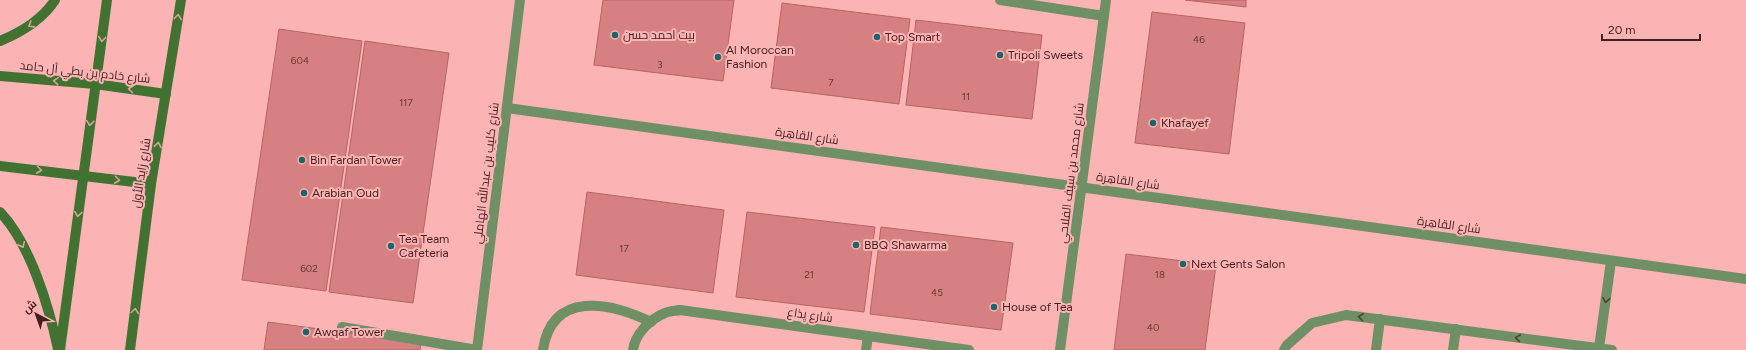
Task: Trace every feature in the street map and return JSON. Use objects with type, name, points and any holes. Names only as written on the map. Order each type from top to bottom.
[{"type":"main road","points":[[0,41],[19,32],[37,20],[55,0]]},
{"type":"main road","points":[[59,350],[107,0]]},
{"type":"main road","name":"شارع زايد الأول","points":[[130,350],[151,184],[181,0]]},
{"type":"main road","name":"شارع خادم بن بطي آل حامد","points":[[0,76],[95,84],[166,94]]},
{"type":"main road","points":[[0,166],[151,184]]},
{"type":"main road","points":[[0,212],[15,231],[38,280],[52,321],[59,350]]},
{"type":"street","name":"شارع كليب بن عبدالله الهاملي","points":[[477,350],[520,0]]},
{"type":"street","points":[[1000,0],[1104,16]]},
{"type":"street","name":"شارع محمد بن سيف الفلاحي","points":[[1060,350],[1083,188],[1106,0]]},
{"type":"street","name":"شارع القاهِرة","points":[[507,108],[1746,279]]},
{"type":"street","points":[[1599,348],[1612,261]]},
{"type":"street","points":[[543,350],[546,335],[551,324],[560,315],[571,308],[583,305],[618,309],[635,314],[651,322]]},
{"type":"street","name":"شارع يِذاع","points":[[632,350],[640,332],[651,322],[665,313],[680,310],[969,350]]},
{"type":"street","points":[[1284,350],[1286,345],[1312,323],[1346,314],[1456,329],[1545,346],[1599,348],[1612,350]]},
{"type":"street","points":[[1376,350],[1380,319]]},
{"type":"street","points":[[342,327],[477,350]]},
{"type":"street","points":[[1453,350],[1456,329]]},
{"type":"street","points":[[866,350],[868,336]]},
{"type":"building","points":[[603,0],[734,0],[723,81],[594,65]]},
{"type":"building","points":[[1185,0],[1246,0],[1246,7]]},
{"type":"building","points":[[782,3],[910,19],[899,104],[771,88]]},
{"type":"building","points":[[1152,12],[1245,23],[1229,154],[1135,143]]},
{"type":"building","points":[[916,20],[1042,35],[1032,119],[906,105]]},
{"type":"building","name":"Bin Fardan Tower","points":[[279,29],[362,41],[326,291],[242,280]]},
{"type":"building","points":[[365,41],[449,53],[413,303],[329,292]]},
{"type":"building","points":[[587,192],[724,210],[713,293],[576,275]]},
{"type":"building","points":[[747,212],[875,227],[864,312],[736,297]]},
{"type":"building","points":[[881,227],[1013,243],[1001,330],[870,314]]},
{"type":"building","points":[[1126,254],[1216,265],[1205,350],[1114,350]]},
{"type":"building","name":"Awqaf Tower","points":[[268,322],[421,343],[420,350],[264,350]]},
{"type":"place","name":"بيت احمد حسن","points":[[615,35]]},
{"type":"place","name":"Top Smart","points":[[877,37]]},
{"type":"place","name":"Tripoli Sweets","points":[[1000,55]]},
{"type":"place","name":"Al Moroccan Fashion","points":[[718,57]]},
{"type":"place","name":"Khafayef","points":[[1153,123]]},
{"type":"place","name":"Bin Fardan Tower","points":[[302,160]]},
{"type":"place","name":"Arabian Oud","points":[[304,193]]},
{"type":"place","name":"BBQ Shawarma","points":[[856,245]]},
{"type":"place","name":"Tea Team Cafeteria","points":[[391,246]]},
{"type":"place","name":"Next Gents Salon","points":[[1183,264]]},
{"type":"place","name":"House of Tea","points":[[994,307]]},
{"type":"place","name":"Awqaf Tower","points":[[306,332]]}]
